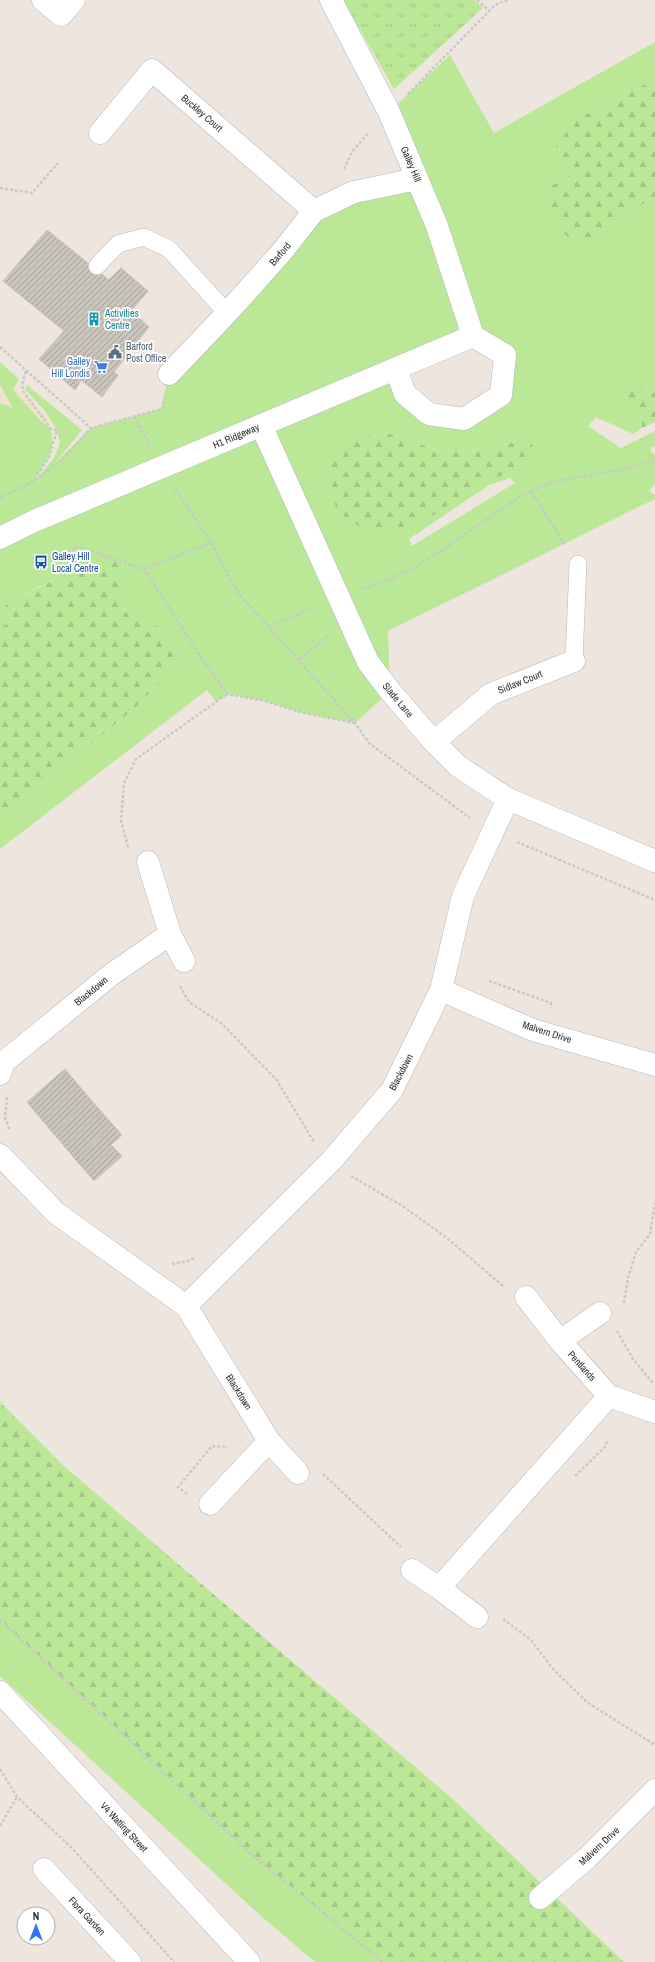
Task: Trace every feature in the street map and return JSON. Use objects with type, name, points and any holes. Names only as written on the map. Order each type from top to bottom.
[{"type":"street","points":[[43,0],[61,15],[74,0]]},
{"type":"street","name":"Galley Hill","points":[[331,0],[389,112],[437,226],[473,336]]},
{"type":"street","name":"Buckley Court","points":[[100,133],[152,70],[314,211]]},
{"type":"street","name":"Barford","points":[[169,374],[280,254],[314,211],[354,192],[417,179]]},
{"type":"street","points":[[396,369],[405,394],[429,414],[464,419],[501,395],[504,354],[473,336]]},
{"type":"street","name":"H1 Ridgeway","points":[[0,538],[34,521],[473,336]]},
{"type":"street","name":"Slade Lane","points":[[261,425],[340,596],[368,662],[390,691],[434,742],[458,766],[508,799],[655,861]]},
{"type":"street","name":"Sidlaw Court","points":[[434,742],[491,694],[574,661]]},
{"type":"street","name":"Blackdown","points":[[186,1306],[331,1161],[392,1090],[442,990],[463,896],[508,799]]},
{"type":"street","points":[[139,858],[170,934],[184,962]]},
{"type":"street","name":"Blackdown","points":[[0,1074],[4,1062],[112,974],[170,934]]},
{"type":"street","name":"Malvern Drive","points":[[442,990],[533,1030],[655,1065]]},
{"type":"street","name":"Blackdown","points":[[0,1155],[56,1213],[186,1306],[269,1441],[298,1473]]},
{"type":"street","name":"Pentlands","points":[[526,1297],[560,1341],[609,1396],[655,1412]]},
{"type":"street","points":[[560,1341],[606,1319]]},
{"type":"street","points":[[439,1588],[609,1396]]},
{"type":"street","points":[[210,1504],[269,1441]]},
{"type":"street","points":[[412,1570],[439,1588],[476,1617]]},
{"type":"street","name":"V4 Watling Street","points":[[0,1692],[249,1962]]},
{"type":"street","name":"Malvern Drive","points":[[540,1898],[587,1858],[655,1790]]},
{"type":"street","name":"Flora Garden","points":[[44,1869],[130,1962]]},
{"type":"lane","points":[[97,266],[118,244],[144,237],[169,249],[227,313]]},
{"type":"lane","points":[[574,661],[578,564]]},
{"type":"path","points":[[477,0],[489,11]]},
{"type":"path","points":[[345,196],[344,167],[352,152],[376,124],[495,5],[508,0]]},
{"type":"path","points":[[0,188],[32,193],[58,163]]},
{"type":"path","points":[[0,347],[92,428]]},
{"type":"path","points":[[26,371],[22,385],[23,391],[51,429],[57,430],[49,457],[33,482]]},
{"type":"path","points":[[0,498],[33,482],[61,461],[92,428],[134,418],[162,409]]},
{"type":"path","points":[[269,627],[340,596],[354,593],[409,571],[451,545],[519,497],[530,491],[551,482],[619,470],[646,462],[655,457]]},
{"type":"path","points":[[530,491],[578,564]]},
{"type":"path","points":[[144,569],[211,543]]},
{"type":"path","points":[[49,560],[78,547],[144,569],[194,647],[227,694],[265,701],[303,713],[355,723]]},
{"type":"path","points":[[299,660],[334,632]]},
{"type":"path","points":[[139,858],[121,821],[124,783],[136,759],[227,694]]},
{"type":"path","points":[[485,981],[493,981],[551,1003],[551,1014]]},
{"type":"path","points":[[8,1096],[5,1118],[10,1132]]},
{"type":"path","points":[[655,1203],[650,1234],[636,1252],[628,1278],[625,1300],[606,1319],[633,1359],[655,1384]]},
{"type":"path","points":[[170,1265],[188,1261],[200,1255]]},
{"type":"path","points":[[210,1504],[197,1502],[178,1486],[212,1446],[229,1447],[231,1442]]},
{"type":"path","points":[[298,1473],[305,1480],[317,1468],[402,1548]]},
{"type":"path","points":[[499,1616],[530,1640],[553,1669],[588,1703],[655,1745]]},
{"type":"path","points":[[0,1620],[250,1852],[382,1962]]},
{"type":"path","points":[[0,1769],[17,1797],[70,1846],[174,1962]]},
{"type":"path","points":[[0,1826],[17,1797]]},
{"type":"shaded area","points":[[0,377],[61,428],[0,403]]},
{"type":"green space","points":[[343,0],[474,0],[483,8],[394,89]]},
{"type":"green space","points":[[655,42],[655,79],[575,120],[557,159],[567,171],[569,182],[543,186],[595,236],[655,196],[655,393],[632,382],[631,400],[641,408],[642,428],[633,434],[596,417],[588,426],[621,448],[655,431],[655,447],[651,448],[651,451],[655,455],[655,484],[649,491],[655,495],[655,499],[388,631],[390,691],[355,723],[303,713],[265,701],[227,694],[216,702],[207,690],[0,849],[0,817],[19,804],[136,707],[182,659],[156,624],[132,618],[122,608],[119,590],[124,562],[110,558],[108,566],[96,565],[38,587],[5,605],[12,621],[0,628],[0,403],[13,408],[0,385],[0,362],[19,379],[13,390],[40,420],[51,429],[51,452],[38,473],[35,481],[54,458],[60,443],[57,430],[44,410],[25,389],[27,385],[82,430],[54,464],[91,428],[161,409],[169,374],[314,211],[417,179],[389,112],[450,55],[494,133]],"holes":[[[473,336],[504,355],[501,395],[464,419],[405,394],[396,369]],[[390,434],[443,452],[482,451],[523,438],[518,471],[487,480],[458,498],[332,453],[362,437]],[[510,478],[515,483],[412,546],[409,539],[489,485]]]},
{"type":"green space","points":[[655,79],[655,196],[595,236],[575,241],[561,232],[543,186],[569,182],[567,171],[557,159],[556,147],[575,120]]},
{"type":"green space","points":[[632,382],[655,393],[655,422],[642,428],[641,409],[631,400],[623,387]]},
{"type":"green space","points":[[390,434],[443,452],[482,451],[524,438],[533,445],[528,459],[518,471],[487,480],[416,527],[386,529],[359,526],[338,513],[328,484],[328,464],[332,453],[362,437]]},
{"type":"green space","points":[[110,558],[124,562],[119,590],[122,608],[132,618],[156,624],[182,659],[136,707],[19,804],[0,817],[0,628],[12,620],[5,605],[41,586],[83,569],[107,566]]},
{"type":"green space","points":[[0,1402],[65,1467],[456,1802],[624,1962],[383,1962],[250,1853],[0,1620]]},
{"type":"green space","points":[[0,1620],[250,1853],[383,1962],[315,1962],[262,1917],[0,1676]]},
{"type":"building","name":"Activities Centre","points":[[47,230],[109,280],[121,268],[148,291],[131,311],[149,327],[114,372],[118,375],[102,397],[81,380],[75,390],[39,359],[64,331],[3,281]]},
{"type":"building","points":[[65,1069],[91,1100],[53,1133],[27,1102]]},
{"type":"building","points":[[91,1100],[113,1125],[75,1159],[53,1133]]},
{"type":"building","points":[[113,1125],[122,1135],[111,1145],[122,1156],[94,1181],[75,1159]]},
{"type":"place","name":"Activities Centre","points":[[94,319]]},
{"type":"place","name":"Barford Post Office","points":[[115,352]]},
{"type":"place","name":"Galley Hill Londis","points":[[101,367]]},
{"type":"place","name":"Galley Hill Local Centre","points":[[41,562]]}]
